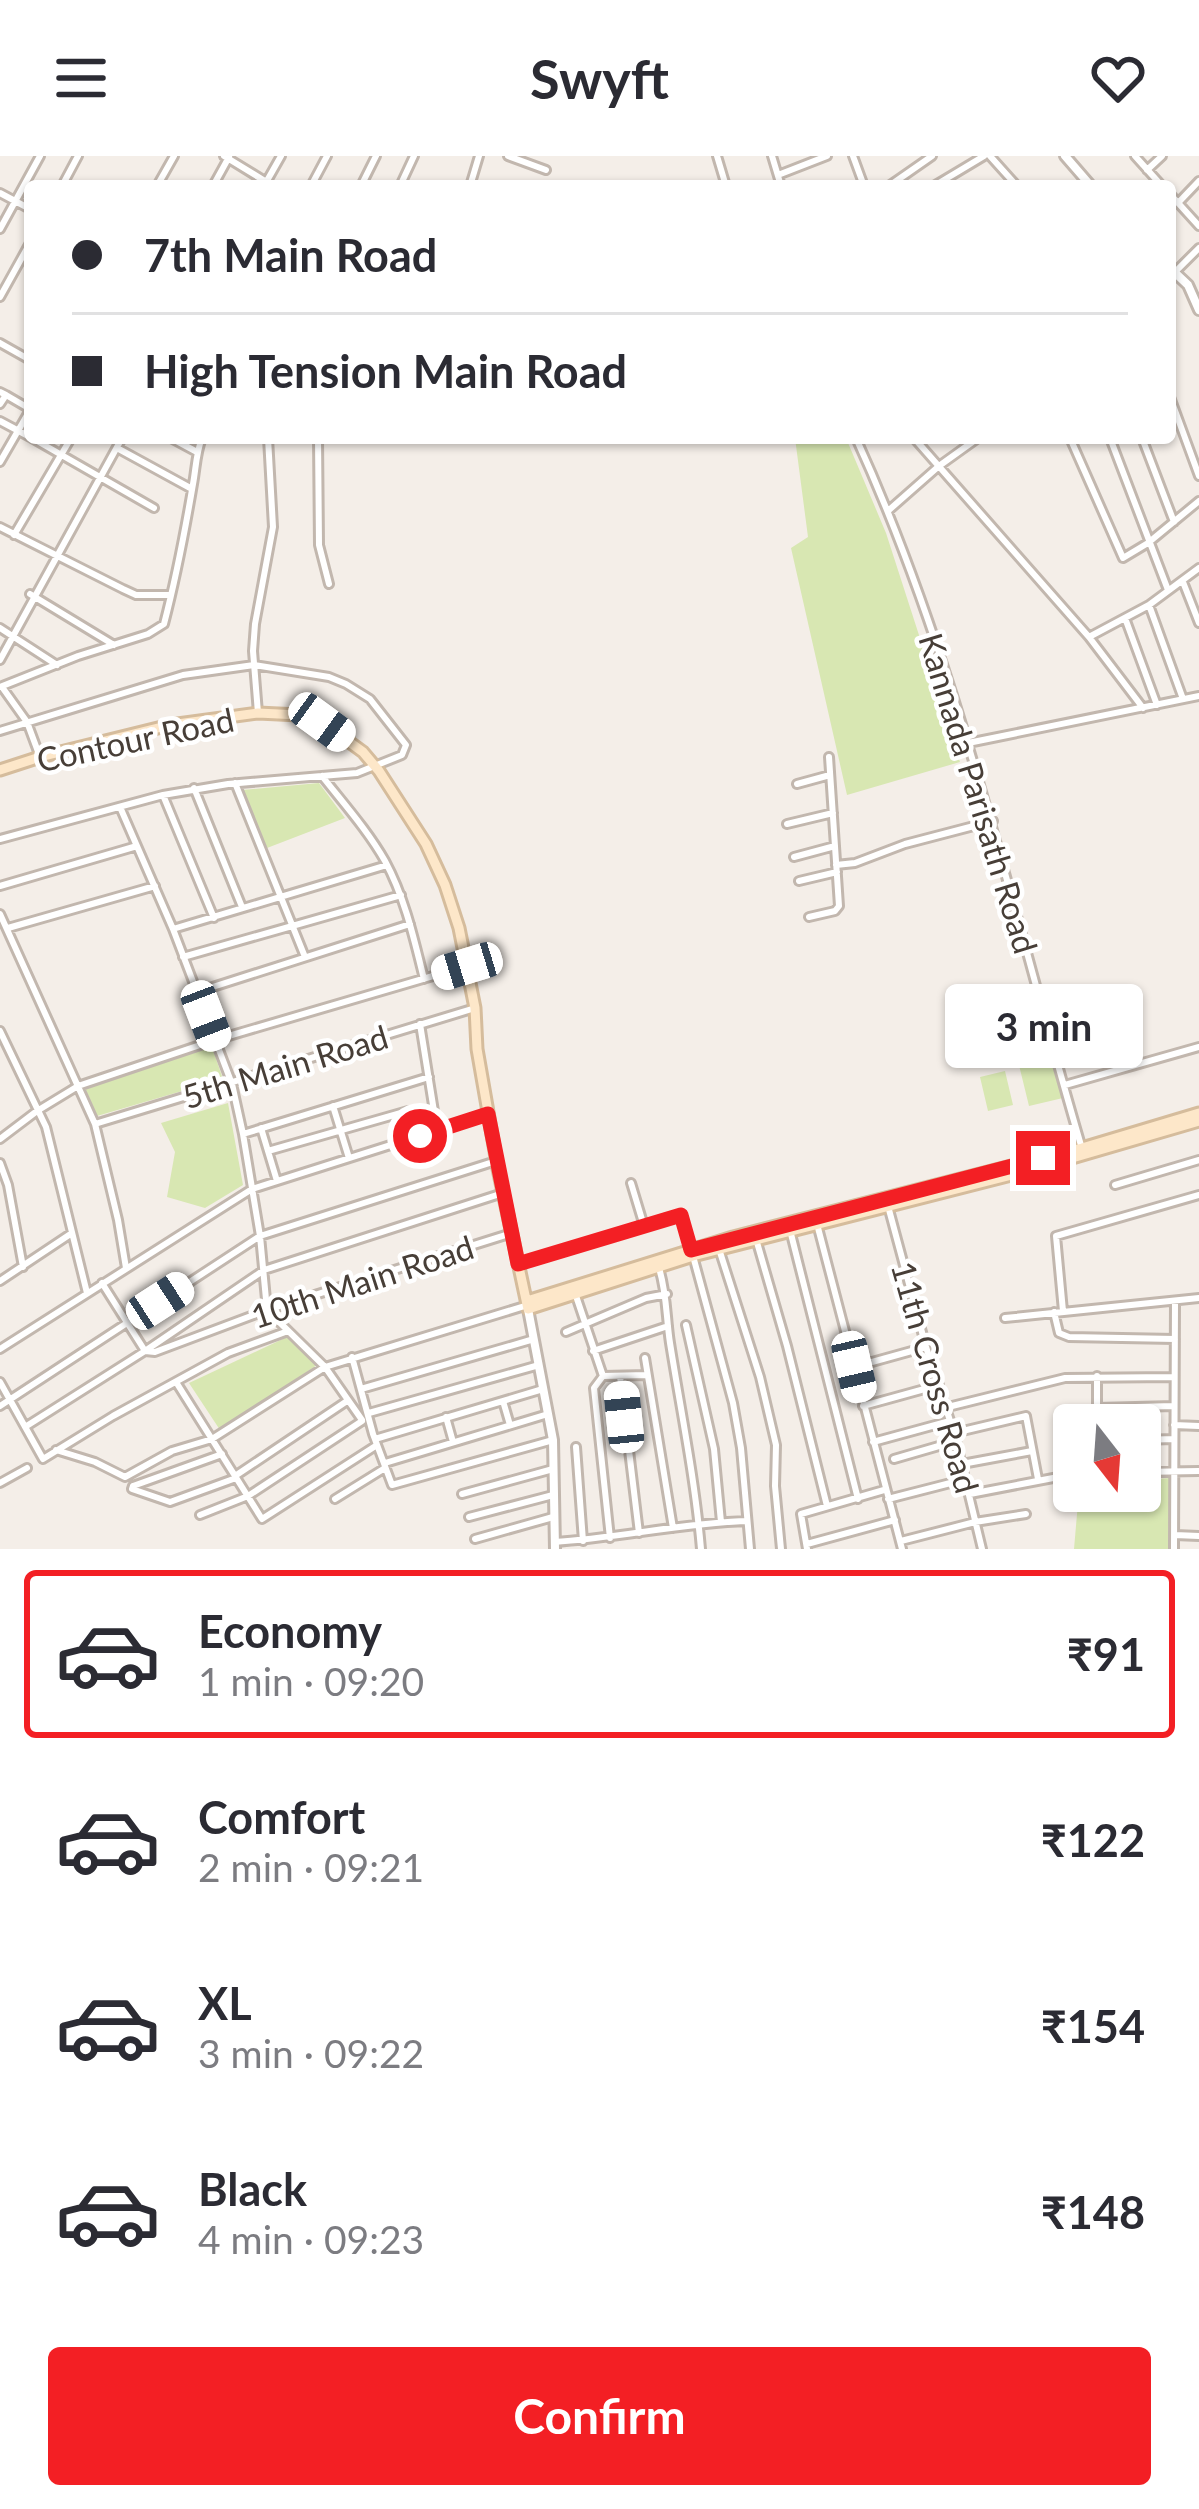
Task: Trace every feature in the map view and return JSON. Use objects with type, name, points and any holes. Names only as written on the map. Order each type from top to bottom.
[{"type":"main road","name":"Contour Road","points":[[0,770],[170,725],[258,713],[299,715],[322,722],[363,752],[426,844],[446,885],[459,928],[476,1008],[477,1049],[496,1161],[528,1305]]},
{"type":"main road","points":[[718,1246],[888,1206],[1199,1117]]},
{"type":"main road","points":[[528,1305],[692,1253],[1083,1151]]},
{"type":"main road","points":[[528,1305],[658,1263]]},
{"type":"street","points":[[508,156],[546,170]]},
{"type":"street","points":[[772,156],[779,180]]},
{"type":"street","points":[[778,175],[827,156]]},
{"type":"street","points":[[917,160],[932,156]]},
{"type":"street","points":[[945,180],[987,156],[1012,180]]},
{"type":"street","points":[[1065,156],[1086,180]]},
{"type":"street","points":[[1135,156],[1157,180]]},
{"type":"street","points":[[1148,170],[1162,156]]},
{"type":"street","points":[[227,157],[262,180]]},
{"type":"street","points":[[1178,203],[1199,181]]},
{"type":"street","points":[[0,229],[24,187]]},
{"type":"street","points":[[0,193],[24,206]]},
{"type":"street","points":[[1176,201],[1199,226]]},
{"type":"street","points":[[1176,269],[1199,248]]},
{"type":"street","points":[[0,297],[24,254]]},
{"type":"street","points":[[1176,276],[1188,285],[1199,310]]},
{"type":"street","points":[[0,404],[3,393]]},
{"type":"street","points":[[1176,413],[1199,476]]},
{"type":"street","points":[[0,462],[24,420]]},
{"type":"street","points":[[0,421],[24,433]]},
{"type":"street","points":[[44,444],[154,508]]},
{"type":"street","points":[[14,535],[68,444]]},
{"type":"street","points":[[0,660],[119,444]]},
{"type":"street","points":[[182,444],[196,452]]},
{"type":"street","points":[[40,757],[28,722],[1,686],[148,634],[164,623],[199,444]]},
{"type":"street","points":[[258,713],[255,623],[273,527],[268,444]]},
{"type":"street","points":[[318,444],[319,545],[329,584]]},
{"type":"street","name":"Kannada Parisath Road","points":[[859,444],[889,510],[993,821],[1083,1151]]},
{"type":"street","points":[[919,444],[1089,637],[1143,708]]},
{"type":"street","points":[[889,510],[970,444]]},
{"type":"street","points":[[1073,444],[1123,558],[1199,501]]},
{"type":"street","points":[[1112,444],[1168,590]]},
{"type":"street","points":[[1144,444],[1174,522]]},
{"type":"street","points":[[117,448],[192,489]]},
{"type":"street","points":[[0,527],[136,595],[171,595]]},
{"type":"street","points":[[1089,637],[1149,604],[1199,568]]},
{"type":"street","points":[[1183,582],[1199,623]]},
{"type":"street","points":[[33,596],[114,645]]},
{"type":"street","points":[[1149,604],[1183,699]]},
{"type":"street","points":[[1124,618],[1157,705]]},
{"type":"street","points":[[0,628],[57,665]]},
{"type":"street","points":[[0,731],[183,675],[254,665],[329,677],[370,699],[406,745],[402,755],[357,773],[194,788],[0,838]]},
{"type":"street","points":[[968,743],[1199,696]]},
{"type":"street","points":[[809,917],[838,909],[829,757]]},
{"type":"street","points":[[797,784],[830,775]]},
{"type":"street","points":[[322,776],[387,865],[401,896],[424,979]]},
{"type":"street","points":[[236,783],[305,957]]},
{"type":"street","points":[[194,788],[243,909]]},
{"type":"street","points":[[163,794],[214,918]]},
{"type":"street","points":[[120,807],[232,1084],[260,1235],[267,1310],[326,1367],[375,1439]]},
{"type":"street","points":[[787,824],[833,813]]},
{"type":"street","points":[[799,881],[893,847],[993,821]]},
{"type":"street","points":[[0,886],[137,846]]},
{"type":"street","points":[[794,857],[835,846]]},
{"type":"street","points":[[173,929],[387,865]]},
{"type":"street","points":[[7,928],[155,886]]},
{"type":"street","points":[[183,957],[401,896]]},
{"type":"street","points":[[0,914],[95,1124],[126,1268]]},
{"type":"street","points":[[196,992],[410,924]]},
{"type":"street","points":[[0,1138],[78,1086],[467,966]]},
{"type":"street","name":"5th Main Road","points":[[95,1124],[476,1008]]},
{"type":"street","points":[[420,1024],[437,1130]]},
{"type":"street","points":[[0,1031],[52,1144],[87,1293]]},
{"type":"street","points":[[1066,1085],[1199,1047]]},
{"type":"street","points":[[244,1134],[429,1077]]},
{"type":"street","points":[[333,1106],[349,1158]]},
{"type":"street","points":[[268,1151],[410,1111],[420,1136]]},
{"type":"street","points":[[0,1349],[251,1190],[488,1114]]},
{"type":"street","points":[[261,1128],[277,1181]]},
{"type":"street","points":[[1115,1185],[1199,1160]]},
{"type":"street","points":[[0,1406],[260,1235],[496,1161]]},
{"type":"street","points":[[0,1163],[23,1267]]},
{"type":"street","points":[[631,1183],[644,1226]]},
{"type":"street","points":[[0,1190],[8,1185]]},
{"type":"street","points":[[25,1427],[264,1270],[503,1193]]},
{"type":"street","points":[[1174,1339],[1059,1333],[1056,1236],[1199,1195]]},
{"type":"street","name":"11th Cross Road","points":[[888,1206],[982,1549]]},
{"type":"street","points":[[518,1264],[681,1215],[733,1403],[750,1549]]},
{"type":"street","points":[[817,1224],[901,1545],[975,1522],[1026,1514]]},
{"type":"street","points":[[790,1230],[857,1498]]},
{"type":"street","points":[[0,1281],[72,1233]]},
{"type":"street","name":"10th Main Road","points":[[145,1351],[155,1352],[267,1310],[512,1233]]},
{"type":"street","points":[[756,1239],[827,1506]]},
{"type":"street","points":[[718,1246],[760,1377],[776,1445],[781,1549]]},
{"type":"street","points":[[658,1263],[667,1294],[701,1549]]},
{"type":"street","points":[[103,1283],[145,1351]]},
{"type":"street","points":[[575,1293],[603,1376]]},
{"type":"street","points":[[566,1332],[646,1298],[667,1294]]},
{"type":"street","points":[[1005,1318],[1199,1298]]},
{"type":"street","points":[[1174,1549],[1175,1300]]},
{"type":"street","points":[[56,1450],[125,1477],[172,1450],[212,1439],[326,1367],[528,1305]]},
{"type":"street","name":"Contour Road","points":[[528,1305],[553,1441],[555,1546]]},
{"type":"street","points":[[686,1325],[714,1449],[721,1522]]},
{"type":"street","points":[[593,1351],[668,1326]]},
{"type":"street","points":[[0,1382],[43,1459],[228,1353],[288,1331]]},
{"type":"street","points":[[362,1389],[534,1339]]},
{"type":"street","points":[[854,1367],[926,1347]]},
{"type":"street","points":[[352,1357],[392,1485],[553,1441]]},
{"type":"street","points":[[645,1358],[673,1528]]},
{"type":"street","points":[[200,1515],[248,1496],[368,1411],[539,1365]]},
{"type":"street","points":[[603,1376],[647,1375]]},
{"type":"street","points":[[603,1376],[594,1388],[610,1538]]},
{"type":"street","points":[[620,1376],[639,1534]]},
{"type":"street","points":[[1097,1376],[1097,1404]]},
{"type":"street","points":[[946,1408],[1052,1380],[1174,1376]]},
{"type":"street","points":[[176,1382],[262,1519],[375,1439],[543,1389]]},
{"type":"street","points":[[863,1406],[939,1385]]},
{"type":"street","points":[[222,1454],[132,1488],[172,1502],[236,1477],[348,1401]]},
{"type":"street","points":[[503,1401],[510,1425]]},
{"type":"street","points":[[1161,1406],[1174,1406]]},
{"type":"street","points":[[335,1499],[385,1465],[548,1414]]},
{"type":"street","points":[[894,1459],[1024,1416],[1038,1479]]},
{"type":"street","points":[[446,1417],[454,1442]]},
{"type":"street","points":[[872,1442],[950,1420]]},
{"type":"street","points":[[1174,1425],[1199,1426]]},
{"type":"street","points":[[1161,1439],[1174,1439]]},
{"type":"street","points":[[576,1447],[583,1540]]},
{"type":"street","points":[[962,1464],[1032,1451]]},
{"type":"street","points":[[0,1483],[27,1468]]},
{"type":"street","points":[[462,1494],[553,1469]]},
{"type":"street","points":[[1161,1471],[1199,1471]]},
{"type":"street","points":[[970,1494],[1053,1477]]},
{"type":"street","points":[[895,1520],[807,1546],[801,1514],[857,1498],[966,1479]]},
{"type":"street","points":[[469,1517],[553,1495]]},
{"type":"street","points":[[476,1539],[554,1517]]},
{"type":"street","points":[[555,1546],[747,1521]]},
{"type":"street","points":[[628,1535],[630,1549]]},
{"type":"street","points":[[1174,1535],[1199,1536]]},
{"type":"green space","points":[[796,444],[849,444],[886,533],[960,762],[847,795],[791,548],[808,537]]},
{"type":"green space","points":[[319,783],[345,818],[267,848],[242,790]]},
{"type":"green space","points":[[212,1047],[223,1079],[97,1116],[85,1088]]},
{"type":"green space","points":[[1048,1052],[1063,1098],[1029,1106],[1018,1061]]},
{"type":"green space","points":[[1005,1071],[1013,1105],[988,1111],[980,1077]]},
{"type":"green space","points":[[228,1103],[243,1185],[205,1208],[167,1197],[175,1152],[161,1123]]},
{"type":"green space","points":[[287,1337],[317,1365],[220,1430],[189,1383]]},
{"type":"green space","points":[[1170,1478],[1168,1549],[1074,1549],[1077,1512],[1161,1512],[1161,1479]]},
{"type":"route","points":[[420,1136],[488,1114],[518,1264],[681,1215],[691,1250],[1043,1158]]}]
